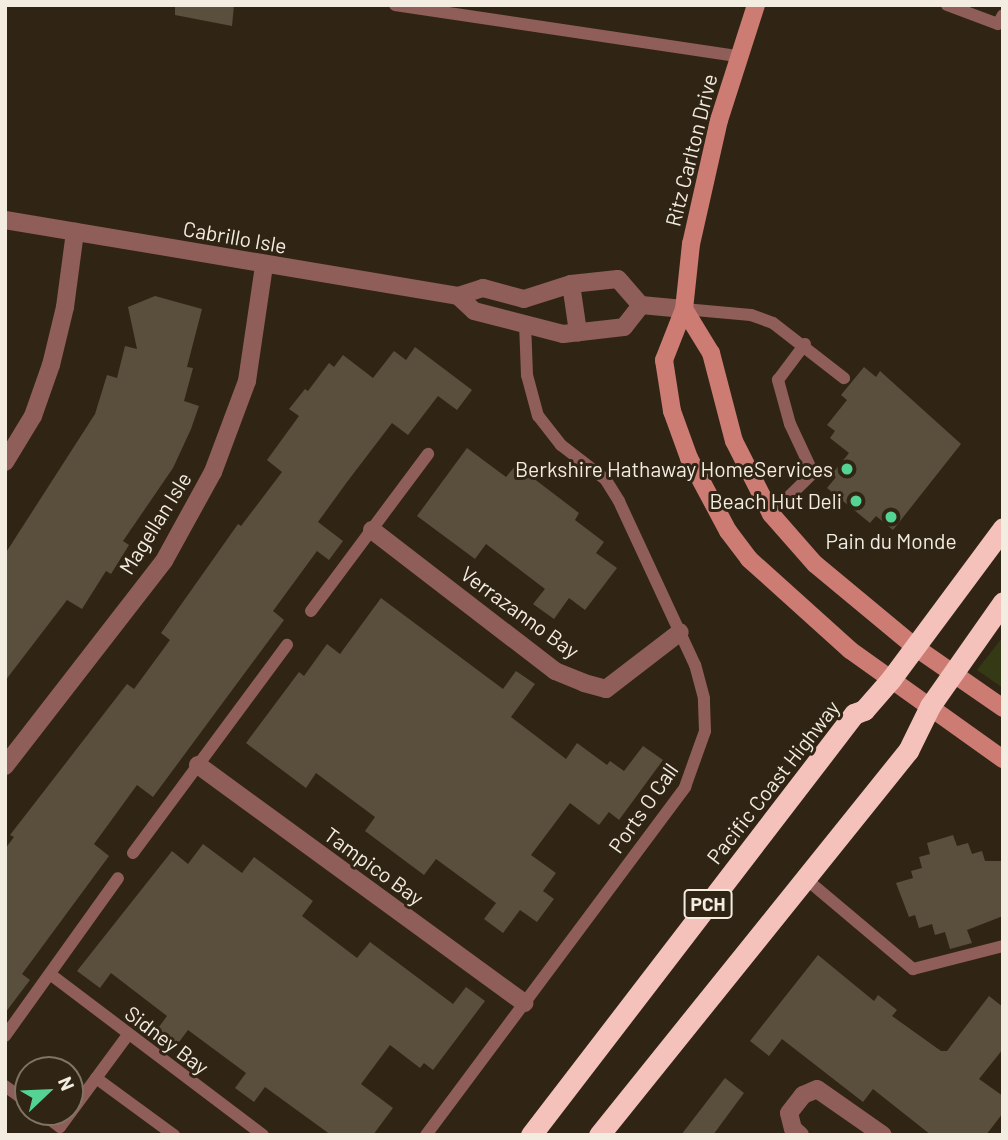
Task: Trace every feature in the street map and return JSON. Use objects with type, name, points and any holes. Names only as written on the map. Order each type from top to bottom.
[{"type":"highway","name":"Pacific Coast Highway","points":[[531,1135],[854,714],[864,710],[891,679],[1003,527]]},
{"type":"highway","name":"PCH","points":[[599,1135],[908,751],[930,706],[1003,602]]},
{"type":"street","name":"Ritz Carlton Drive","points":[[756,5],[738,56],[691,244],[684,309],[664,360],[672,411],[689,458],[728,531],[749,559],[801,609],[891,679],[1003,760]]},
{"type":"street","name":"Cabrillo Isle","points":[[5,220],[264,266],[458,296],[483,288],[524,299]]},
{"type":"street","points":[[5,462],[33,416],[51,365],[65,307],[75,232]]},
{"type":"street","name":"Magellan Isle","points":[[5,766],[164,561],[213,472],[247,381],[264,266]]},
{"type":"street","points":[[525,324],[524,299],[571,284],[618,279],[641,305],[684,309],[711,353],[734,442],[771,514],[815,564],[915,647],[1003,708]]},
{"type":"street","points":[[571,284],[578,332]]},
{"type":"street","name":"Cabrillo Isle","points":[[458,296],[474,311],[525,324],[543,332],[578,332],[624,327],[641,305]]},
{"type":"street","name":"Verrazanno Bay","points":[[372,530],[555,671],[584,683],[606,689],[680,632]]},
{"type":"street","name":"Tampico Bay","points":[[198,765],[524,1003]]},
{"type":"street","points":[[800,1135],[793,1129],[789,1113],[803,1096],[817,1089],[883,1135]]},
{"type":"lane","points":[[395,5],[738,56]]},
{"type":"lane","points":[[947,5],[998,24],[1003,15]]},
{"type":"lane","points":[[684,309],[751,315],[805,344],[844,378]]},
{"type":"lane","name":"Ports O Call","points":[[426,1135],[685,787],[699,758],[705,731],[704,698],[680,632],[605,479],[561,445],[538,415],[527,375],[525,324]]},
{"type":"lane","points":[[771,514],[813,473],[790,424],[778,380],[805,344]]},
{"type":"lane","points":[[311,611],[428,453]]},
{"type":"lane","points":[[133,853],[287,645]]},
{"type":"lane","points":[[5,1036],[118,878]]},
{"type":"lane","points":[[806,879],[914,969],[1003,946]]},
{"type":"lane","name":"Sidney Bay","points":[[50,974],[127,1036],[263,1135]]},
{"type":"lane","points":[[84,1094],[127,1036]]},
{"type":"lane","points":[[96,1077],[174,1135]]},
{"type":"green space","points":[[1003,637],[1003,688],[977,670]]},
{"type":"building","points":[[175,5],[234,5],[232,26],[175,15]]},
{"type":"building","points":[[155,296],[202,309],[187,367],[193,368],[184,401],[199,406],[191,429],[173,468],[123,541],[129,545],[111,574],[106,571],[82,609],[67,600],[5,681],[5,554],[95,414],[107,375],[117,378],[125,346],[137,349],[128,307]]},
{"type":"building","points":[[415,347],[472,390],[457,410],[438,396],[408,435],[392,423],[347,482],[318,522],[343,541],[329,560],[317,551],[273,611],[284,620],[153,797],[137,785],[94,844],[109,856],[22,974],[30,980],[5,1013],[5,849],[14,837],[10,835],[127,684],[134,689],[170,640],[161,633],[238,524],[241,526],[282,472],[267,460],[299,416],[289,409],[305,389],[308,391],[329,363],[334,367],[343,355],[373,378],[394,351],[406,360]]},
{"type":"building","points":[[864,367],[876,377],[880,371],[961,444],[893,530],[876,516],[870,523],[827,488],[836,477],[832,474],[849,453],[830,438],[835,431],[827,425],[847,400],[841,395]]},
{"type":"building","points":[[467,448],[506,477],[516,465],[579,513],[575,520],[604,542],[596,553],[617,568],[585,610],[569,598],[554,619],[533,604],[545,589],[486,544],[475,559],[417,516]]},
{"type":"building","points":[[381,598],[503,689],[516,671],[535,684],[511,717],[566,759],[577,743],[607,765],[610,761],[624,771],[643,746],[663,760],[619,820],[609,812],[599,825],[570,803],[531,855],[556,873],[543,891],[554,899],[537,922],[520,910],[503,933],[484,919],[496,903],[436,859],[424,875],[365,831],[375,817],[316,773],[306,788],[246,743],[299,672],[304,676],[327,644],[340,654]]},
{"type":"building","points":[[953,835],[957,846],[968,843],[972,854],[982,851],[985,861],[1003,861],[1003,916],[967,930],[972,943],[950,949],[945,932],[935,935],[932,924],[919,928],[915,915],[909,917],[896,883],[913,878],[911,871],[922,868],[919,857],[930,854],[927,843]]},
{"type":"building","points":[[203,844],[242,873],[254,857],[313,901],[302,916],[357,958],[370,942],[453,1004],[466,987],[485,1001],[433,1070],[424,1063],[420,1068],[390,1045],[361,1084],[393,1108],[373,1135],[331,1135],[265,1087],[254,1102],[235,1088],[246,1073],[188,1030],[176,1046],[156,1031],[167,1016],[111,973],[100,988],[77,971],[172,851],[188,864]]},
{"type":"building","points":[[818,955],[874,1001],[878,995],[897,1010],[892,1016],[941,1051],[947,1051],[989,996],[1003,1007],[1003,1049],[979,1079],[1003,1096],[1003,1113],[986,1135],[931,1135],[873,1089],[863,1102],[782,1039],[769,1056],[750,1041]]},
{"type":"building","points":[[725,1078],[744,1093],[713,1135],[681,1135]]},
{"type":"place","name":"Berkshire Hathaway HomeServices","points":[[847,469]]},
{"type":"place","name":"Beach Hut Deli","points":[[856,501]]},
{"type":"place","name":"Pain du Monde","points":[[891,517]]}]
